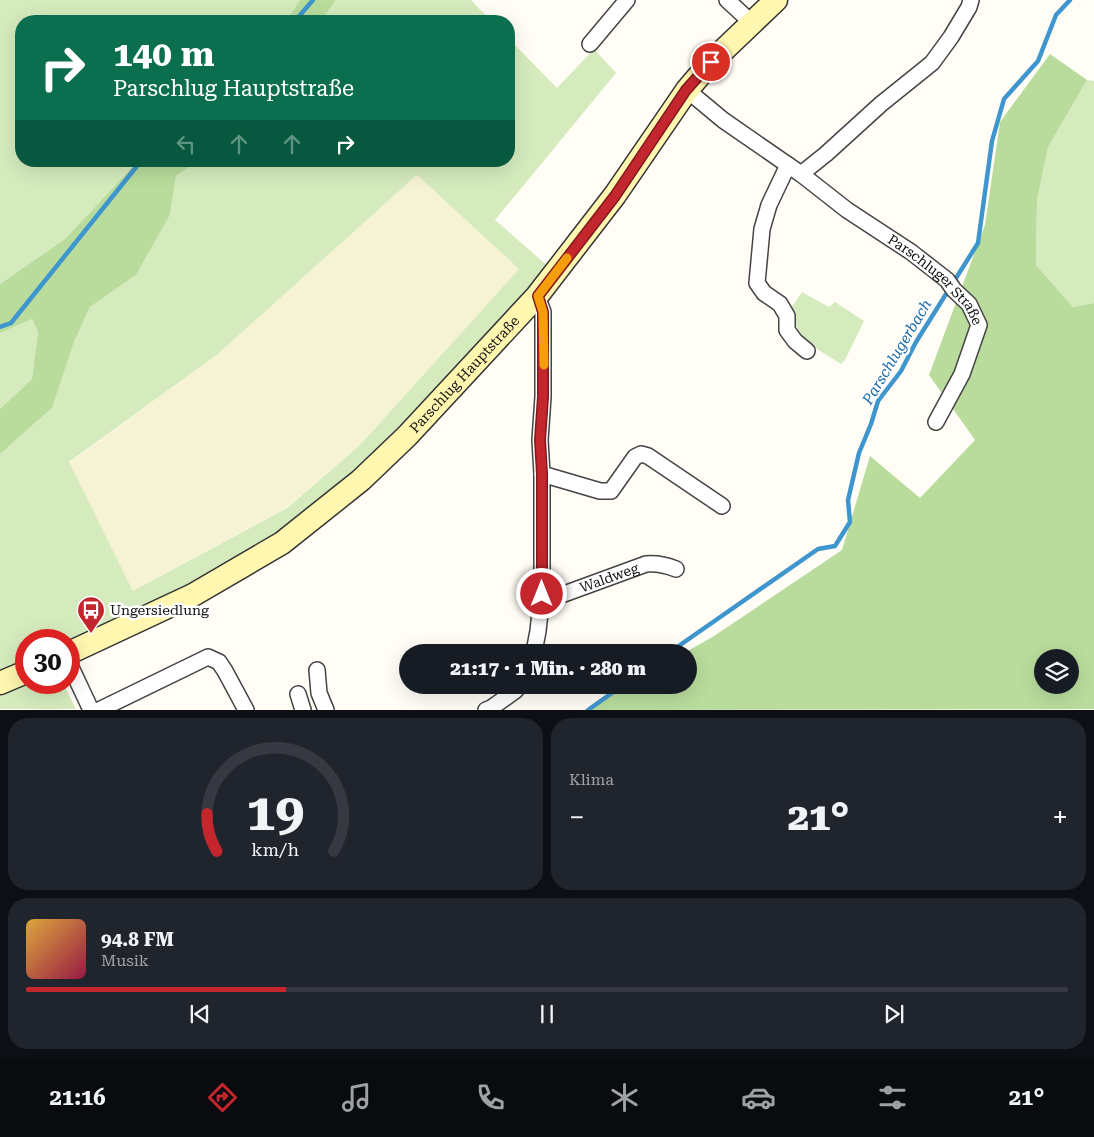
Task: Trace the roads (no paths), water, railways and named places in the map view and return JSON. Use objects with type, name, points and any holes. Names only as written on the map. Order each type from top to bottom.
[{"type":"main road","name":"Parschlug Hauptstraße","points":[[80,648],[193,595],[282,543],[361,480],[407,436],[538,296],[615,196],[686,90],[711,62],[776,0]]},
{"type":"main road","points":[[0,683],[15,677]]},
{"type":"street","points":[[590,44],[627,0]]},
{"type":"street","points":[[727,0],[752,24]]},
{"type":"street","points":[[801,174],[881,104],[932,63],[969,7],[971,0]]},
{"type":"street","name":"Parschluger Straße","points":[[686,90],[723,120],[801,174],[847,210],[911,252],[969,304],[979,325],[962,374],[936,422]]},
{"type":"street","points":[[788,165],[769,205],[762,230],[757,284],[764,293],[780,304],[787,316],[787,330],[795,341],[807,351]]},
{"type":"street","points":[[535,644],[542,594],[542,474],[540,440],[543,397],[543,312],[538,296]]},
{"type":"street","points":[[542,474],[600,491],[611,490],[635,456],[641,454],[648,456],[722,506]]},
{"type":"street","name":"Waldweg","points":[[542,594],[564,594],[646,564],[661,564],[676,569]]},
{"type":"street","points":[[99,710],[208,657],[220,662],[246,710]]},
{"type":"street","points":[[317,670],[319,693],[326,710]]},
{"type":"street","points":[[80,686],[91,710]]},
{"type":"street","points":[[298,694],[303,710]]},
{"type":"street","points":[[486,710],[511,694]]},
{"type":"waterway","points":[[300,15],[313,0]]},
{"type":"waterway","name":"Parschlugerbach","points":[[681,644],[818,549],[835,546],[850,522],[848,500],[859,453],[878,401],[901,371],[916,342],[978,243],[992,141],[1004,99],[1038,61],[1056,15],[1070,0]]},
{"type":"waterway","points":[[0,327],[11,323],[136,167]]},
{"type":"waterway","name":"Parschlugerbach","points":[[588,710],[610,694]]},
{"type":"place","name":"Ungersiedlung","points":[[91,634]]}]
